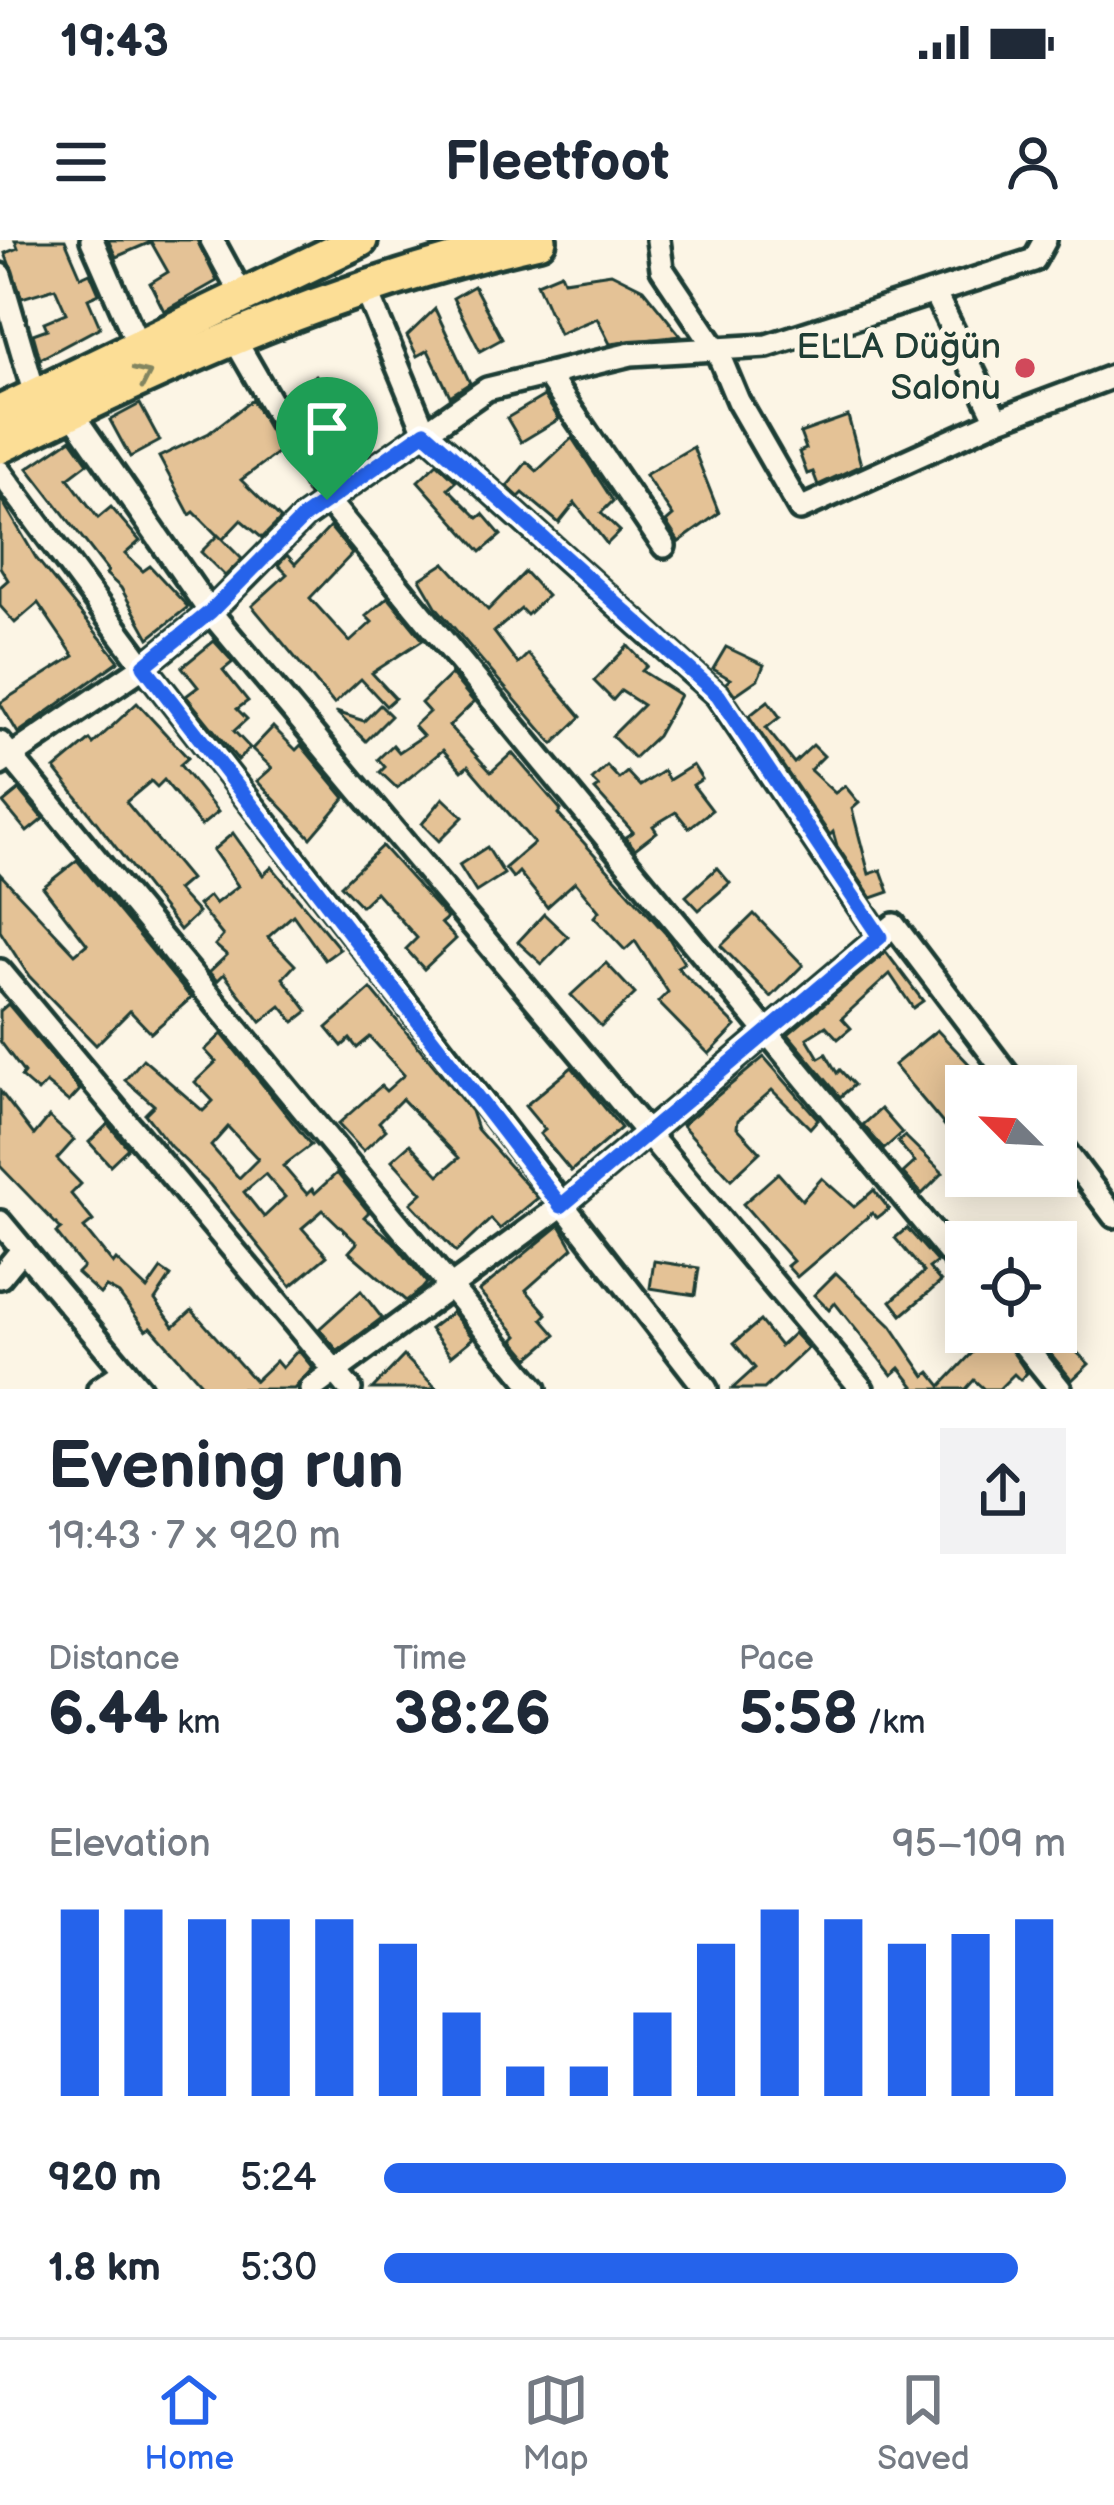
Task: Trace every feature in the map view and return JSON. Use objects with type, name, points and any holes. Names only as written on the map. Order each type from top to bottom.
[{"type":"highway","points":[[0,446],[232,335],[364,285],[539,240]]},
{"type":"highway","points":[[0,413],[350,242]]},
{"type":"street","points":[[92,240],[139,347]]},
{"type":"street","points":[[212,240],[243,297]]},
{"type":"street","points":[[658,240],[662,269],[717,351],[738,401],[800,509],[997,420],[1114,376]]},
{"type":"street","points":[[535,1389],[3,755],[144,666],[210,612],[304,517],[487,389],[631,354],[767,346],[1034,260],[1045,240]]},
{"type":"street","points":[[0,274],[35,395]]},
{"type":"street","points":[[364,285],[425,432],[718,695],[880,937]]},
{"type":"street","points":[[934,294],[997,420]]},
{"type":"street","points":[[232,335],[327,500],[945,1247]]},
{"type":"street","points":[[548,376],[664,546]]},
{"type":"street","points":[[69,410],[210,612],[645,1136],[862,1389]]},
{"type":"street","points":[[0,472],[144,666],[706,1389]]},
{"type":"street","points":[[310,1389],[561,1206],[767,1028],[895,926],[1000,1065]]},
{"type":"street","points":[[0,970],[350,1389]]},
{"type":"street","points":[[1077,1167],[1114,1216]]},
{"type":"street","points":[[0,1222],[133,1380],[99,1389]]},
{"type":"street","points":[[0,1276],[23,1249]]},
{"type":"street","points":[[1031,1353],[1060,1389]]},
{"type":"building","points":[[15,240],[65,240],[81,277],[90,273],[99,294],[88,299],[100,327],[40,359],[33,334],[47,329],[44,322],[66,313],[55,288],[22,298],[5,253],[18,248]]},
{"type":"building","points":[[108,240],[197,240],[217,281],[164,311],[150,283],[168,272],[151,242],[116,257]]},
{"type":"building","points":[[561,273],[564,280],[611,273],[643,289],[681,336],[610,344],[597,318],[559,334],[537,283]]},
{"type":"building","points":[[474,286],[502,339],[480,351],[453,298]]},
{"type":"building","points":[[435,309],[470,383],[450,396],[428,350],[417,356],[407,336]]},
{"type":"building","points":[[316,375],[354,431],[328,453],[287,395]]},
{"type":"building","points":[[544,396],[559,419],[521,442],[507,418]]},
{"type":"building","points":[[252,400],[281,450],[241,480],[281,519],[262,538],[241,520],[222,540],[194,512],[190,515],[159,457],[209,433]]},
{"type":"building","points":[[140,404],[160,441],[130,457],[110,420]]},
{"type":"building","points":[[848,416],[861,465],[818,485],[813,472],[807,474],[799,452],[806,449],[800,433]]},
{"type":"building","points":[[572,438],[613,501],[601,513],[620,531],[607,544],[575,503],[559,523],[507,486],[527,462],[537,471]]},
{"type":"building","points":[[71,439],[88,463],[68,478],[98,518],[111,507],[140,541],[125,554],[143,571],[150,566],[188,607],[149,638],[121,588],[28,468]]},
{"type":"building","points":[[693,447],[719,513],[679,542],[666,522],[673,516],[645,475]]},
{"type":"building","points":[[437,463],[456,481],[448,488],[478,518],[483,514],[501,535],[481,552],[418,481]]},
{"type":"building","points":[[0,497],[36,558],[119,661],[18,733],[0,703],[74,656],[38,603],[15,623],[0,606],[0,587],[8,580],[0,567]]},
{"type":"building","points":[[330,527],[352,554],[310,598],[350,642],[372,622],[366,616],[388,597],[423,640],[372,673],[395,698],[386,706],[361,679],[334,704],[252,606],[287,574],[278,565],[287,555],[295,564]]},
{"type":"building","points":[[218,535],[242,559],[225,576],[201,552]]},
{"type":"building","points":[[445,563],[488,610],[525,572],[547,596],[527,615],[521,609],[494,632],[518,664],[528,654],[581,717],[553,744],[437,608],[420,579]]},
{"type":"building","points":[[214,641],[233,662],[223,670],[248,701],[237,709],[247,719],[234,731],[250,748],[238,760],[186,696],[198,687],[182,667]]},
{"type":"building","points":[[628,646],[647,666],[642,671],[680,695],[657,736],[634,758],[612,736],[643,705],[621,691],[613,700],[594,681]]},
{"type":"building","points":[[726,647],[764,665],[758,679],[735,695],[726,683],[730,679],[713,669]]},
{"type":"building","points":[[451,674],[474,702],[449,726],[491,772],[512,753],[561,810],[558,814],[667,935],[684,963],[677,967],[736,1026],[709,1054],[658,1002],[668,992],[635,941],[625,950],[594,917],[599,911],[575,882],[547,907],[519,872],[513,878],[505,868],[534,843],[468,766],[462,771],[443,750],[397,788],[380,772],[385,767],[378,759],[393,745],[399,752],[423,736],[414,726],[429,712],[421,703]]},
{"type":"building","points":[[768,701],[780,717],[766,728],[794,763],[813,745],[824,756],[810,770],[835,793],[845,786],[859,803],[852,809],[869,874],[881,870],[889,892],[872,898],[837,846],[833,832],[830,835],[749,716]]},
{"type":"building","points":[[137,703],[188,758],[180,765],[218,812],[201,826],[164,780],[157,787],[151,781],[126,802],[190,879],[177,890],[198,913],[180,930],[55,769],[90,740],[93,744]]},
{"type":"building","points":[[380,705],[391,716],[366,741],[336,712],[364,721]]},
{"type":"building","points":[[273,727],[296,750],[301,745],[345,798],[311,838],[257,781],[272,768],[252,749]]},
{"type":"building","points":[[693,765],[702,779],[693,785],[712,810],[689,828],[676,812],[653,826],[657,832],[635,849],[625,837],[633,832],[595,790],[599,787],[592,780],[607,766],[619,779],[627,772],[640,786],[663,771],[669,780]]},
{"type":"building","points":[[19,790],[43,819],[27,832],[3,803]]},
{"type":"building","points":[[443,798],[463,817],[439,841],[422,824]]},
{"type":"building","points":[[233,833],[263,875],[272,867],[340,949],[325,960],[293,915],[268,937],[295,965],[283,978],[308,1011],[294,1022],[281,1006],[261,1022],[224,974],[217,981],[209,972],[227,955],[215,945],[223,936],[198,905],[209,896],[215,904],[238,886],[213,850]]},
{"type":"building","points":[[382,846],[447,918],[441,923],[456,939],[424,969],[406,949],[417,938],[376,892],[361,906],[341,885]]},
{"type":"building","points":[[487,847],[504,874],[476,892],[459,865]]},
{"type":"building","points":[[77,860],[191,998],[151,1033],[130,1011],[96,1045],[29,976],[0,931],[0,874],[75,954],[87,944],[43,887]]},
{"type":"building","points":[[717,868],[730,883],[699,910],[686,896]]},
{"type":"building","points":[[544,914],[568,937],[542,964],[518,942]]},
{"type":"building","points":[[754,914],[803,965],[771,997],[721,946]]},
{"type":"building","points":[[886,952],[923,1001],[913,1008],[890,974],[842,1018],[851,1028],[838,1039],[826,1026],[807,1038],[819,1058],[826,1054],[837,1073],[840,1070],[854,1085],[840,1097],[788,1034]]},
{"type":"building","points":[[606,963],[635,994],[601,1026],[571,995]]},
{"type":"building","points":[[371,989],[471,1111],[477,1129],[538,1198],[500,1229],[491,1219],[456,1252],[411,1203],[422,1193],[392,1160],[410,1144],[439,1175],[459,1158],[402,1099],[379,1122],[386,1130],[363,1151],[338,1124],[381,1086],[386,1091],[404,1075],[370,1037],[357,1048],[350,1039],[342,1046],[327,1028]]},
{"type":"building","points":[[8,1004],[80,1090],[69,1102],[46,1083],[38,1092],[21,1077],[24,1073],[0,1041],[0,1011]]},
{"type":"building","points":[[937,1030],[970,1065],[945,1065],[945,1126],[894,1065]]},
{"type":"building","points":[[222,1034],[311,1145],[283,1166],[307,1194],[312,1189],[315,1193],[337,1173],[369,1212],[364,1217],[393,1241],[427,1283],[422,1289],[406,1301],[349,1252],[357,1243],[323,1210],[302,1228],[327,1256],[291,1286],[210,1185],[145,1114],[154,1105],[125,1080],[143,1059],[203,1111],[213,1101],[195,1082],[216,1062],[205,1050]],"holes":[[[228,1127],[258,1159],[239,1178],[211,1146]],[[265,1174],[285,1197],[264,1217],[244,1192]]]},
{"type":"building","points":[[764,1057],[818,1119],[810,1128],[772,1090],[738,1120],[737,1127],[760,1152],[731,1179],[682,1125]]},
{"type":"building","points":[[572,1067],[621,1128],[571,1171],[540,1134],[545,1130],[525,1106]]},
{"type":"building","points":[[0,1091],[34,1135],[49,1117],[74,1140],[57,1159],[81,1184],[71,1194],[93,1221],[84,1228],[113,1264],[116,1260],[147,1289],[161,1269],[171,1276],[155,1300],[174,1326],[192,1310],[255,1381],[276,1361],[282,1368],[298,1350],[313,1368],[294,1389],[206,1389],[151,1327],[146,1330],[119,1294],[106,1287],[100,1294],[77,1273],[83,1267],[56,1233],[61,1229],[0,1166]]},
{"type":"building","points":[[881,1109],[902,1133],[884,1149],[863,1125]]},
{"type":"building","points":[[108,1124],[128,1148],[110,1165],[89,1142]]},
{"type":"building","points":[[905,1136],[943,1173],[922,1194],[903,1173],[915,1162],[898,1142]]},
{"type":"building","points":[[778,1173],[802,1200],[822,1178],[854,1207],[874,1190],[889,1209],[877,1218],[872,1213],[797,1277],[787,1266],[793,1261],[743,1204]]},
{"type":"building","points":[[560,1225],[573,1248],[526,1290],[547,1314],[542,1319],[556,1335],[529,1358],[514,1340],[518,1336],[479,1291]]},
{"type":"building","points":[[907,1228],[937,1262],[929,1268],[941,1282],[902,1315],[891,1301],[924,1272],[895,1238]]},
{"type":"building","points":[[654,1261],[699,1268],[695,1295],[650,1288]]},
{"type":"building","points":[[836,1273],[891,1326],[925,1376],[930,1372],[941,1386],[972,1353],[1013,1353],[1027,1373],[1020,1380],[1014,1374],[999,1389],[984,1389],[974,1380],[966,1389],[910,1389],[914,1386],[900,1368],[892,1375],[835,1303],[829,1310],[814,1295]]},
{"type":"building","points":[[361,1291],[382,1318],[338,1351],[319,1329]]},
{"type":"building","points":[[452,1312],[473,1338],[451,1356],[430,1329]]},
{"type":"building","points":[[760,1321],[780,1346],[794,1333],[808,1348],[764,1389],[732,1389],[755,1368],[734,1343]]},
{"type":"building","points":[[1077,1352],[1089,1364],[1072,1380],[1050,1353]]},
{"type":"building","points":[[404,1356],[437,1389],[372,1389]]},
{"type":"place","name":"ELLA Düğün Salonu","points":[[1025,368]]},
{"type":"route","points":[[425,432],[718,695],[880,937],[561,1206],[144,666],[210,612],[304,517],[327,500],[425,432]]}]
